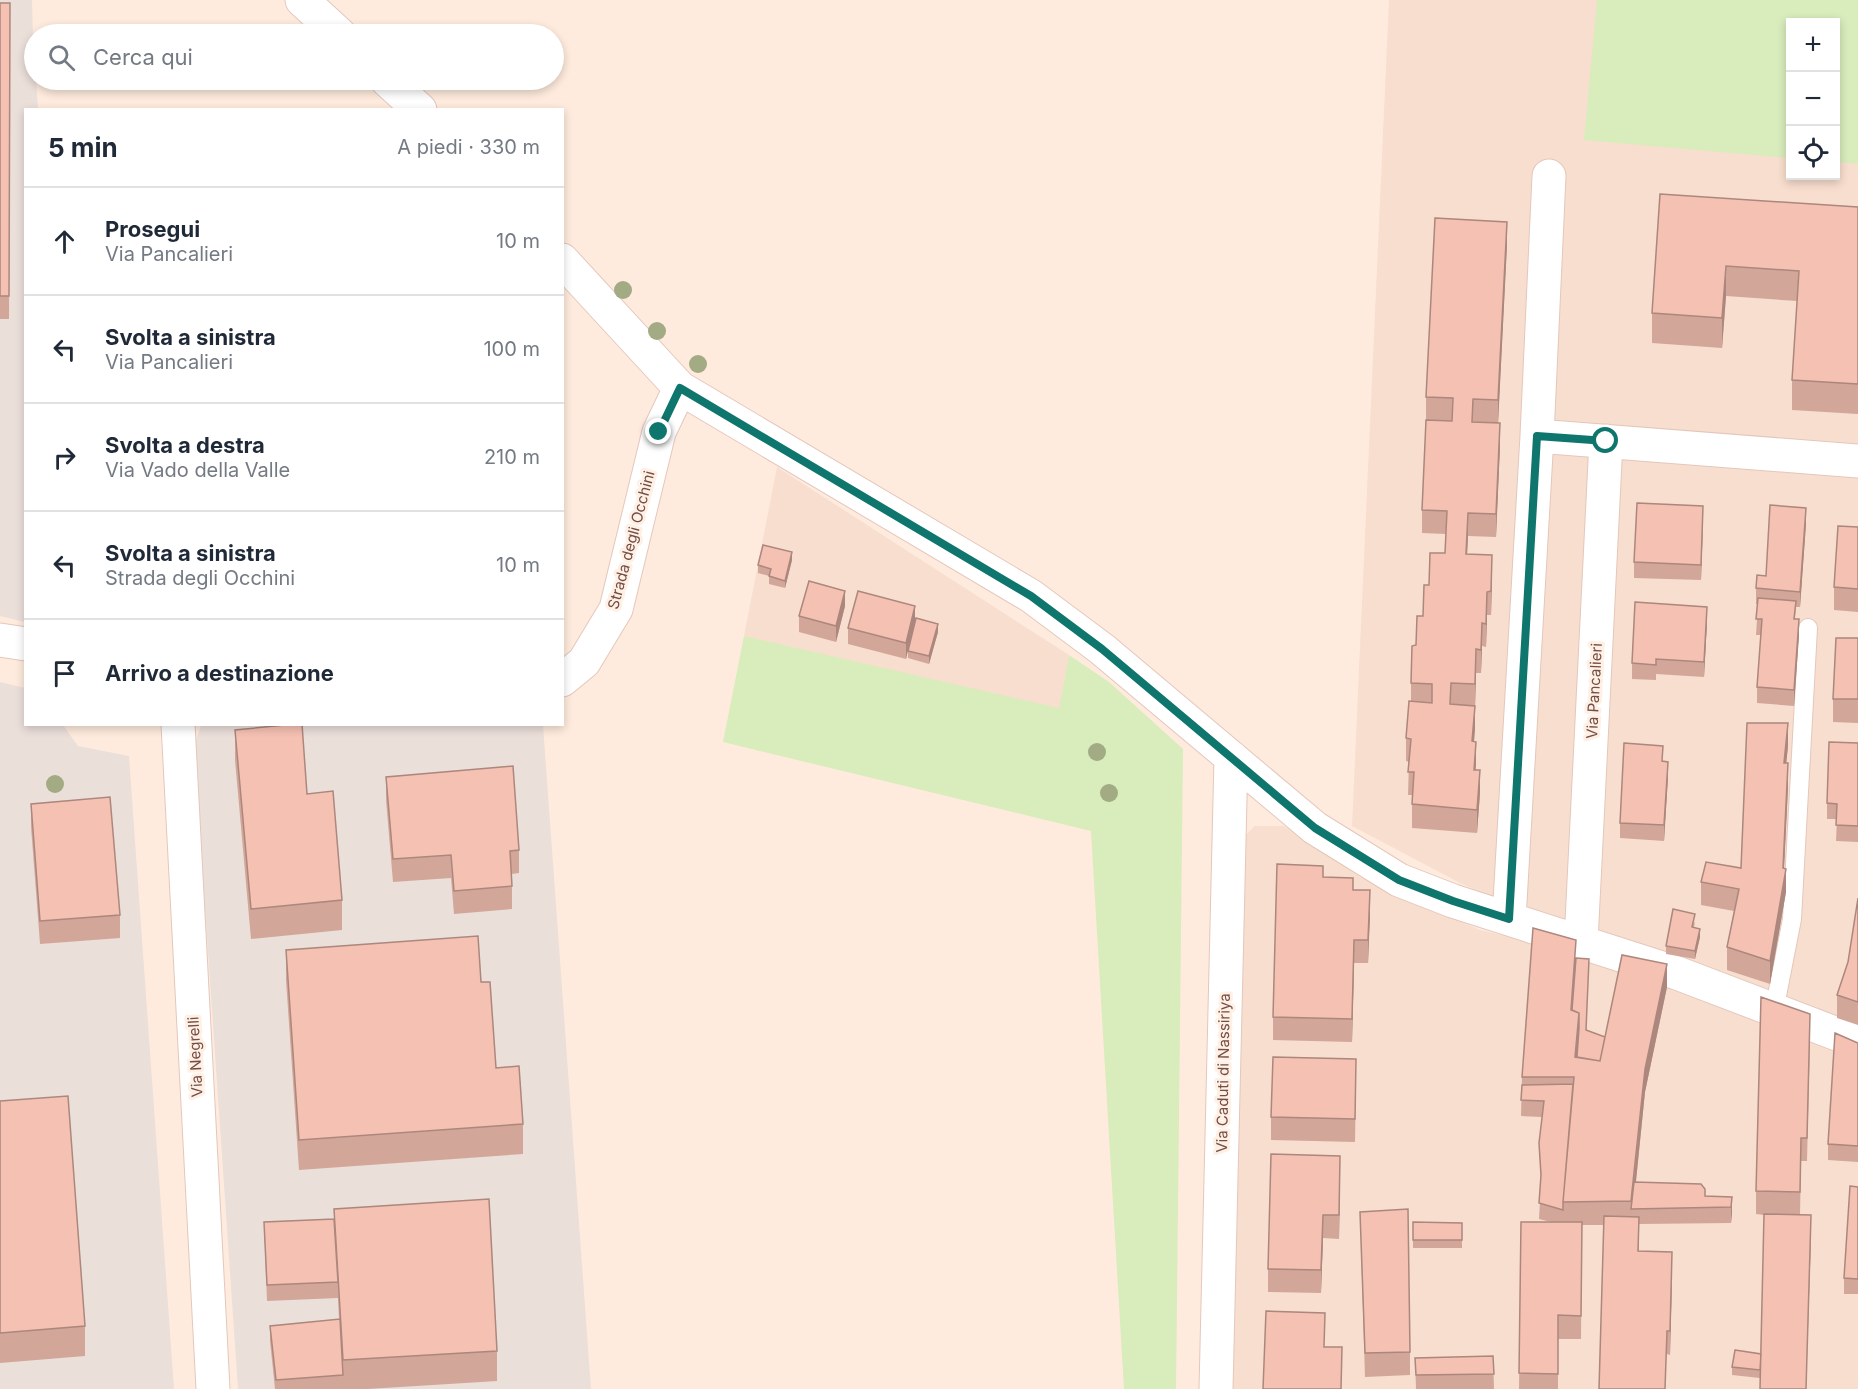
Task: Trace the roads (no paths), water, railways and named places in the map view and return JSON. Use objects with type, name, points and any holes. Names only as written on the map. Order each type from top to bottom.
[{"type":"street","points":[[302,0],[328,24]]},
{"type":"street","points":[[398,90],[418,108]]},
{"type":"street","points":[[1509,919],[1537,436],[1549,176]]},
{"type":"street","points":[[564,262],[680,388],[1031,596],[1102,649],[1315,828],[1399,880],[1453,901],[1677,973],[1858,1042]]},
{"type":"street","name":"Strada degli Occhini","points":[[564,678],[584,662],[616,609],[659,432],[680,388]]},
{"type":"street","points":[[1537,436],[1858,461]]},
{"type":"street","name":"Via Pancalieri","points":[[1581,942],[1606,441]]},
{"type":"street","points":[[0,639],[24,644]]},
{"type":"street","name":"Via Negrelli","points":[[178,726],[213,1389]]},
{"type":"street","name":"Via Caduti di Nassiriya","points":[[1216,1389],[1231,757]]},
{"type":"lane","points":[[1774,1011],[1792,919],[1808,628]]}]
